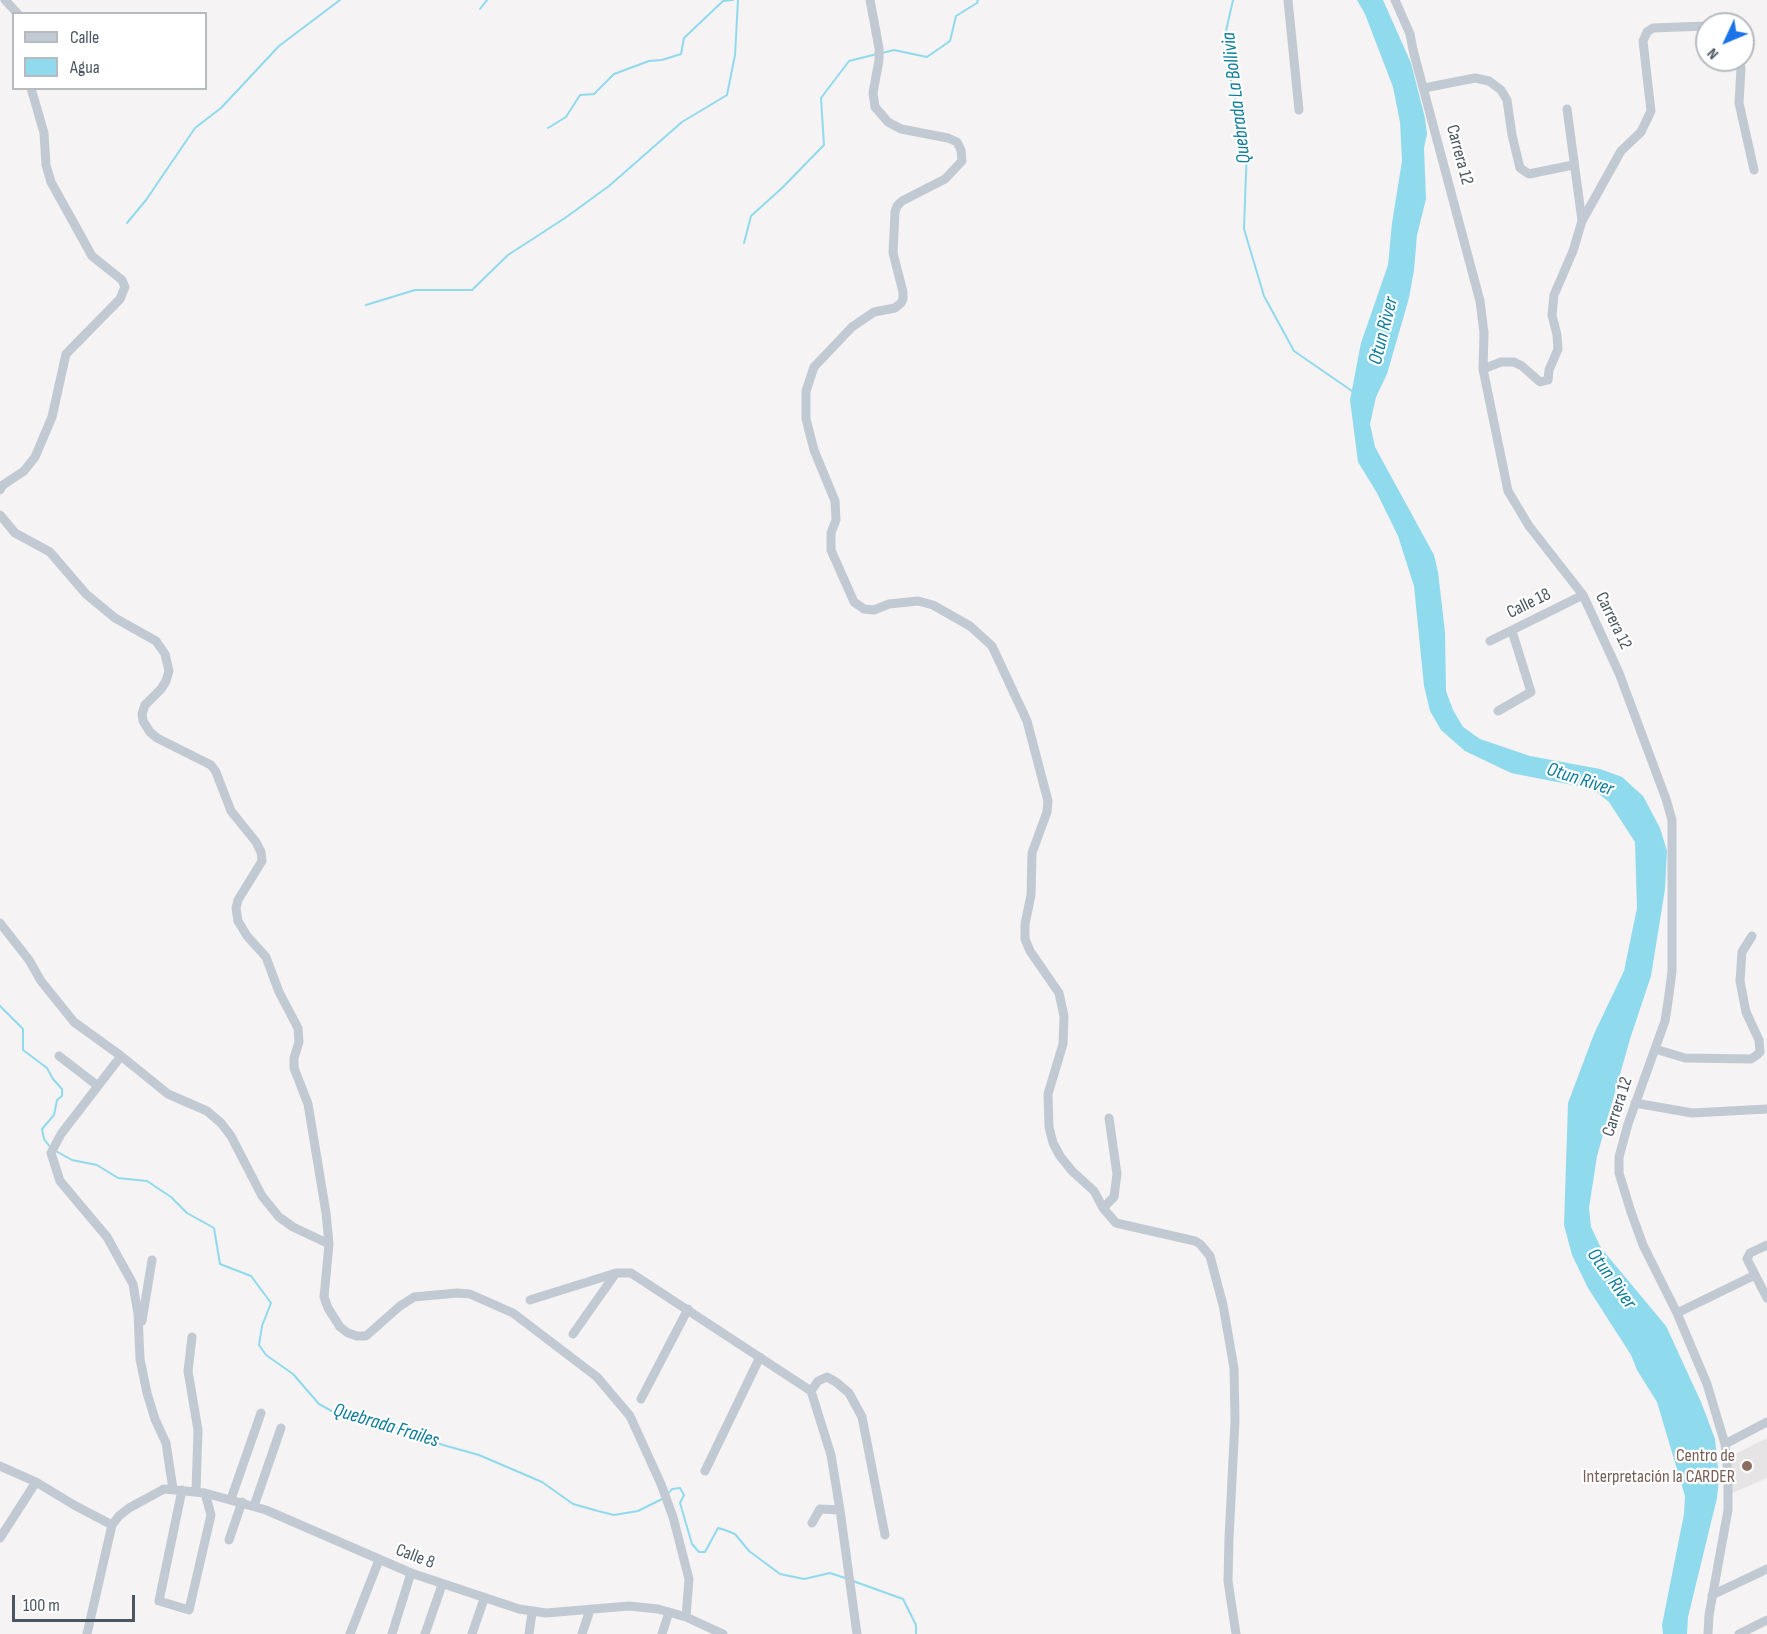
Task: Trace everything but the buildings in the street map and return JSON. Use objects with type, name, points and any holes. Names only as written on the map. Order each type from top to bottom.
[{"type":"street","points":[[5,0],[16,12]]},
{"type":"street","points":[[870,0],[879,48],[873,93],[875,107],[881,116],[901,129],[948,138],[957,142],[962,150],[962,161],[945,179],[902,201],[897,206],[893,253],[903,292],[901,303],[895,308],[874,312],[852,327],[814,367],[806,391],[806,419],[811,439],[835,501],[836,520],[831,533],[831,550],[854,602],[864,609],[874,610],[889,604],[918,601],[933,605],[970,626],[992,646],[1027,721],[1048,801],[1047,812],[1032,853],[1031,895],[1024,924],[1025,939],[1030,951],[1059,993],[1064,1016],[1063,1044],[1048,1094],[1048,1127],[1060,1156],[1072,1171],[1094,1191],[1103,1208],[1116,1223],[1195,1241],[1209,1256],[1223,1305],[1234,1368],[1235,1421],[1228,1538],[1228,1581],[1236,1634]]},
{"type":"street","points":[[1288,0],[1299,110]]},
{"type":"street","name":"Carrera 12","points":[[1395,0],[1410,34],[1480,302],[1484,333],[1483,369],[1508,491],[1529,526],[1583,596],[1619,673],[1672,820],[1672,971],[1665,1021],[1635,1103],[1619,1157],[1619,1173],[1643,1245],[1677,1313],[1707,1384],[1725,1444],[1728,1510],[1712,1595],[1708,1634]]},
{"type":"street","points":[[1483,369],[1501,362],[1514,362],[1540,382],[1548,380],[1549,370],[1558,349],[1552,315],[1554,295],[1573,251],[1582,221],[1622,151],[1641,132],[1651,111],[1643,41],[1647,32],[1653,28],[1695,26]]},
{"type":"street","points":[[1741,72],[1739,103],[1754,170]]},
{"type":"street","points":[[1424,88],[1475,78],[1489,81],[1501,90],[1507,100],[1520,168],[1529,174],[1573,165]]},
{"type":"street","points":[[0,490],[3,485],[24,471],[36,457],[52,417],[66,354],[120,299],[125,287],[122,280],[92,256],[51,182],[46,165],[44,133],[32,90]]},
{"type":"street","points":[[1567,109],[1582,221]]},
{"type":"street","points":[[0,515],[15,533],[50,552],[86,594],[115,618],[156,641],[165,654],[169,670],[161,689],[145,705],[142,714],[143,721],[157,738],[211,765],[231,811],[256,842],[262,861],[238,900],[236,908],[238,921],[247,936],[266,957],[279,992],[298,1028],[299,1042],[294,1058],[294,1068],[308,1104],[326,1213],[329,1244],[324,1297],[328,1308],[340,1327],[348,1333],[366,1336],[400,1306],[414,1297],[470,1294],[513,1313],[597,1377],[630,1416],[661,1484],[673,1517],[689,1579],[686,1617]]},
{"type":"street","name":"Calle 18","points":[[1490,641],[1583,596]]},
{"type":"street","points":[[1498,711],[1531,692],[1512,631]]},
{"type":"street","points":[[0,923],[29,960],[41,981],[74,1022],[168,1094],[207,1111],[221,1123],[231,1136],[262,1196],[279,1217],[292,1227],[329,1244]]},
{"type":"street","points":[[1655,1049],[1685,1058],[1751,1059],[1760,1052],[1760,1040],[1746,1012],[1740,981],[1742,951],[1752,936]]},
{"type":"street","points":[[59,1056],[98,1086]]},
{"type":"street","points":[[121,1056],[51,1150],[60,1181],[107,1237],[133,1284],[138,1314],[140,1359],[147,1393],[166,1443],[178,1490],[159,1601],[189,1610],[211,1515],[201,1492],[198,1430],[188,1371],[192,1337]]},
{"type":"street","points":[[1635,1103],[1692,1113],[1767,1109]]},
{"type":"street","points":[[1103,1208],[1114,1197],[1118,1174],[1109,1118]]},
{"type":"street","points":[[1767,1245],[1748,1255],[1747,1259],[1767,1298]]},
{"type":"street","points":[[139,1338],[152,1260]]},
{"type":"street","points":[[573,1334],[616,1273]]},
{"type":"street","points":[[530,1300],[616,1273],[631,1273],[811,1391],[831,1455],[856,1634]]},
{"type":"street","points":[[1677,1313],[1755,1275]]},
{"type":"street","points":[[641,1399],[688,1310]]},
{"type":"street","points":[[705,1471],[760,1357]]},
{"type":"street","points":[[811,1391],[818,1381],[827,1377],[849,1393],[862,1417],[885,1535]]},
{"type":"street","points":[[231,1499],[261,1413]]},
{"type":"street","points":[[1725,1444],[1767,1422]]},
{"type":"street","points":[[254,1506],[281,1428]]},
{"type":"street","points":[[0,1466],[36,1482],[112,1525],[87,1634]]},
{"type":"street","points":[[0,1538],[36,1482]]},
{"type":"street","name":"Calle 8","points":[[112,1525],[119,1516],[152,1494],[164,1489],[201,1492],[254,1506],[411,1574],[484,1599],[532,1612],[628,1606],[669,1612],[686,1617],[703,1630],[723,1634]]},
{"type":"street","points":[[229,1540],[242,1502]]},
{"type":"street","points":[[812,1523],[822,1505],[840,1510]]},
{"type":"street","points":[[350,1634],[380,1560]]},
{"type":"street","points":[[1712,1595],[1767,1569]]},
{"type":"street","points":[[392,1634],[411,1574]]},
{"type":"street","points":[[425,1634],[442,1585]]},
{"type":"street","points":[[472,1634],[484,1599]]},
{"type":"street","points":[[582,1634],[590,1610]]},
{"type":"street","points":[[529,1634],[532,1612]]},
{"type":"street","points":[[662,1634],[669,1612]]},
{"type":"street","points":[[1738,1634],[1767,1620]]},
{"type":"shaded area","name":"Centro de Interpretación la CARDER","points":[[1767,1438],[1767,1478],[1728,1495],[1727,1458]]},
{"type":"water","name":"Otun River","points":[[1357,0],[1383,0],[1411,63],[1425,118],[1427,134],[1424,148],[1426,199],[1417,235],[1409,298],[1387,374],[1376,397],[1370,424],[1375,447],[1434,555],[1445,632],[1446,691],[1463,727],[1480,739],[1530,756],[1600,769],[1622,777],[1643,796],[1660,828],[1667,851],[1665,889],[1651,976],[1630,1039],[1597,1156],[1589,1208],[1591,1227],[1601,1248],[1666,1326],[1701,1402],[1715,1439],[1719,1478],[1717,1498],[1688,1617],[1687,1634],[1663,1634],[1662,1625],[1684,1514],[1685,1496],[1657,1402],[1637,1370],[1631,1355],[1588,1288],[1572,1255],[1564,1225],[1568,1103],[1594,1034],[1624,971],[1637,908],[1635,842],[1609,802],[1593,789],[1511,773],[1465,751],[1441,730],[1430,711],[1424,686],[1414,586],[1398,536],[1377,493],[1358,462],[1350,400],[1361,343],[1388,265],[1402,161],[1400,122],[1393,87],[1365,14]]},
{"type":"waterway","points":[[127,223],[146,200],[195,128],[221,108],[279,46],[340,0]]},
{"type":"waterway","points":[[480,9],[487,0]]},
{"type":"waterway","points":[[548,128],[566,117],[580,95],[594,94],[614,74],[649,61],[662,60],[681,54],[684,38],[723,1],[733,0]]},
{"type":"waterway","points":[[366,305],[415,290],[472,290],[508,255],[609,186],[682,122],[727,95],[735,55],[738,0]]},
{"type":"waterway","name":"Quebrada La Bollivia","points":[[882,53],[894,50],[927,57],[950,41],[956,16],[977,3],[978,0]]},
{"type":"waterway","name":"Quebrada La Bollivia","points":[[1233,0],[1226,31],[1230,77],[1247,147],[1244,229],[1264,296],[1294,351],[1352,391]]},
{"type":"waterway","name":"Quebrada La Bollivia","points":[[744,243],[751,216],[824,145],[821,98],[849,61],[877,54]]},
{"type":"waterway","name":"Quebrada Frailes","points":[[0,1006],[23,1029],[23,1050],[47,1068],[62,1089],[62,1096],[57,1100],[54,1115],[42,1129],[44,1139],[50,1147]]},
{"type":"waterway","name":"Quebrada Frailes","points":[[54,1150],[72,1160],[97,1165],[118,1178],[147,1181],[171,1197],[187,1213],[214,1228],[220,1264],[251,1276],[271,1303],[262,1326],[259,1345],[266,1355],[293,1374],[319,1404],[339,1415],[376,1420],[443,1445],[479,1455],[542,1482],[573,1504],[598,1511],[614,1515],[638,1511],[664,1498]]},
{"type":"waterway","name":"Quebrada Frailes","points":[[668,1494],[672,1489],[680,1488],[684,1495],[680,1503],[692,1544],[699,1552],[705,1552],[718,1528],[735,1534],[749,1551],[780,1574],[804,1579],[830,1573],[848,1579]]},
{"type":"waterway","name":"Quebrada Frailes","points":[[853,1581],[903,1599],[916,1625],[916,1634]]},
{"type":"place","name":"Centro de Interpretación la CARDER","points":[[1747,1466]]}]
